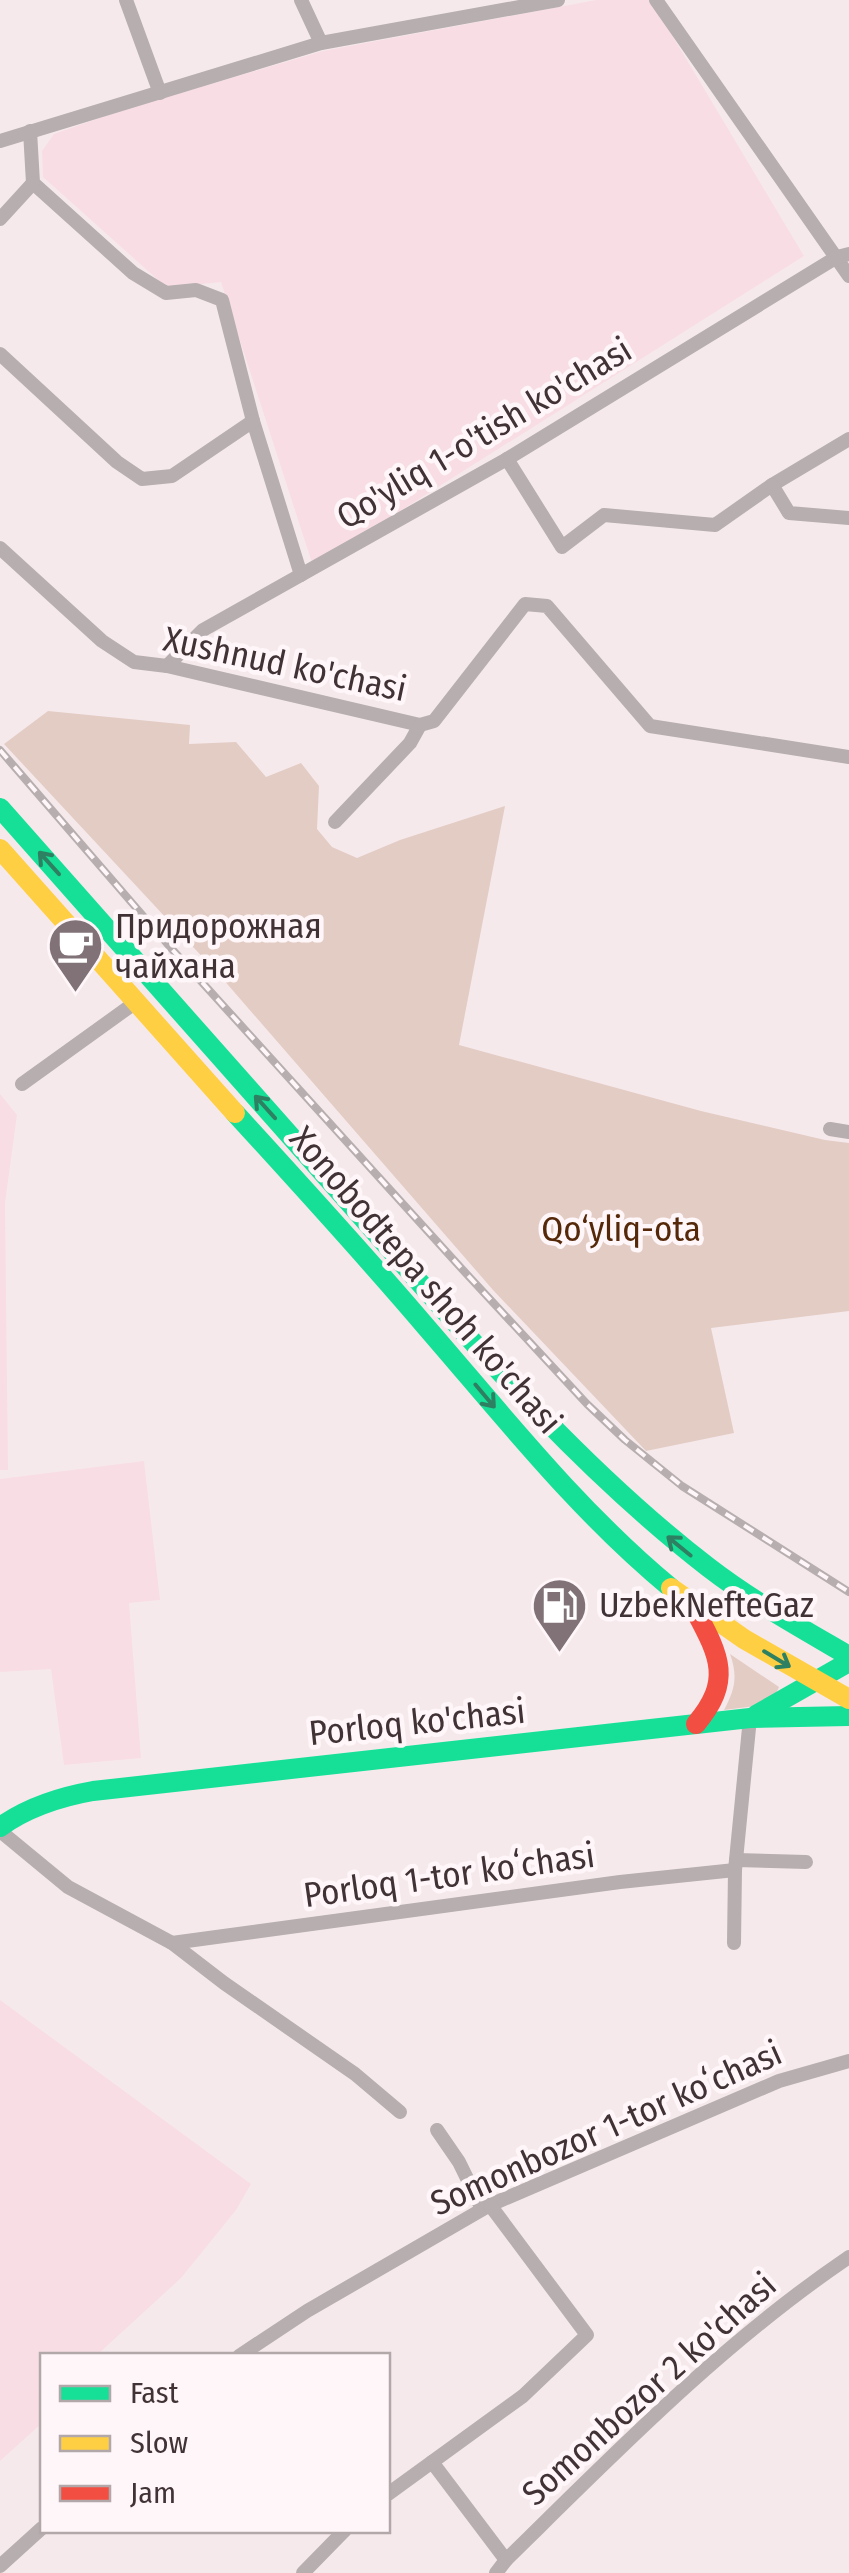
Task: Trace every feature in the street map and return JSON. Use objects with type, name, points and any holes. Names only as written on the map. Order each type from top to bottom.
[{"type":"main road","name":"Xonobodtepa shoh ko'chasi","points":[[0,808],[455,1322],[591,1467],[664,1534],[724,1580],[849,1659]]},
{"type":"main road","name":"Xonobodtepa shoh ko'chasi","points":[[0,849],[586,1509],[645,1566],[691,1603],[750,1643],[849,1699]]},
{"type":"main road","points":[[136,1002],[157,985]]},
{"type":"main road","points":[[691,1603],[718,1656],[720,1672],[717,1696],[696,1724]]},
{"type":"main road","points":[[750,1718],[849,1659]]},
{"type":"main road","name":"Porloq ko'chasi","points":[[0,1829],[18,1814],[41,1804],[93,1791],[750,1718],[849,1716]]},
{"type":"street","points":[[126,0],[160,93]]},
{"type":"street","points":[[301,0],[321,43]]},
{"type":"street","points":[[0,140],[321,43],[527,2],[558,0]]},
{"type":"street","points":[[656,0],[843,256],[849,276]]},
{"type":"street","points":[[30,131],[33,183],[133,273],[166,294],[196,290],[222,300],[253,421],[301,575]]},
{"type":"street","points":[[0,219],[33,183]]},
{"type":"street","name":"Qo'yliq 1-o'tish ko'chasi","points":[[167,666],[203,630],[506,459],[843,256]]},
{"type":"street","points":[[0,354],[117,462],[142,479],[172,476],[253,421]]},
{"type":"street","points":[[506,459],[562,547],[604,515],[715,524],[849,439]]},
{"type":"street","points":[[772,485],[789,513],[849,518]]},
{"type":"street","name":"Xushnud ko'chasi","points":[[0,548],[102,641],[134,662],[167,666],[420,727]]},
{"type":"street","points":[[335,822],[410,743],[420,727],[434,721],[525,604],[547,606],[650,726],[849,758]]},
{"type":"street","points":[[22,1084],[136,1002]]},
{"type":"street","points":[[830,1130],[849,1132]]},
{"type":"street","points":[[734,1943],[735,1865],[750,1718]]},
{"type":"street","points":[[0,1829],[68,1886],[172,1942],[355,2074],[400,2112]]},
{"type":"street","name":"Porloq 1-tor koʻchasi","points":[[172,1942],[735,1865],[806,1862]]},
{"type":"street","name":"Somonbozor 1-tor koʻchasi","points":[[244,2353],[486,2207],[779,2082],[849,2061]]},
{"type":"street","points":[[390,2493],[523,2396],[587,2335],[486,2207],[437,2130]]},
{"type":"street","name":"Somonbozor 2 ko'chasi","points":[[501,2567],[652,2416],[744,2336],[849,2257]]},
{"type":"street","points":[[432,2462],[501,2567]]},
{"type":"street","points":[[0,2566],[40,2530]]},
{"type":"street","points":[[303,2573],[342,2533]]},
{"type":"shaded area","points":[[596,0],[651,0],[804,256],[313,566],[221,282],[167,288],[43,177],[42,151],[54,134],[323,51]]},
{"type":"shaded area","points":[[0,1094],[17,1115],[5,1203],[8,1470],[0,1470]]},
{"type":"shaded area","points":[[144,1461],[160,1600],[129,1603],[141,1758],[64,1765],[51,1669],[0,1672],[0,1479]]},
{"type":"shaded area","points":[[0,2000],[251,2184],[236,2210],[181,2278],[99,2353],[40,2353],[40,2425],[0,2461]]},
{"type":"green space","name":"Qo‘yliq-ota","points":[[48,711],[190,725],[189,744],[236,742],[266,777],[301,763],[319,786],[317,829],[332,847],[357,858],[505,806],[459,1045],[701,1111],[849,1143],[849,1311],[711,1328],[734,1433],[646,1451],[493,1290],[222,978],[4,744]]},
{"type":"green space","points":[[730,1654],[779,1687],[771,1704],[724,1710],[734,1683]]},
{"type":"railway","points":[[0,750],[170,947],[587,1404],[682,1486],[849,1592]]},
{"type":"traffic: fast","points":[[0,808],[432,1297],[564,1438],[708,1567],[759,1603],[849,1656]]},
{"type":"traffic: fast","points":[[235,1113],[544,1463],[605,1528],[671,1588]]},
{"type":"traffic: fast","points":[[756,1715],[849,1662]]},
{"type":"traffic: fast","points":[[0,1827],[44,1804],[93,1791],[750,1718],[849,1716]]},
{"type":"traffic: slow","points":[[0,849],[235,1113]]},
{"type":"traffic: slow","points":[[671,1588],[744,1639],[849,1699]]},
{"type":"traffic: jam","points":[[696,1612],[719,1669],[715,1695],[696,1724]]},
{"type":"place","name":"Придорожная чайхана","points":[[76,995]]},
{"type":"place","name":"UzbekNefteGaz","points":[[560,1654]]}]
